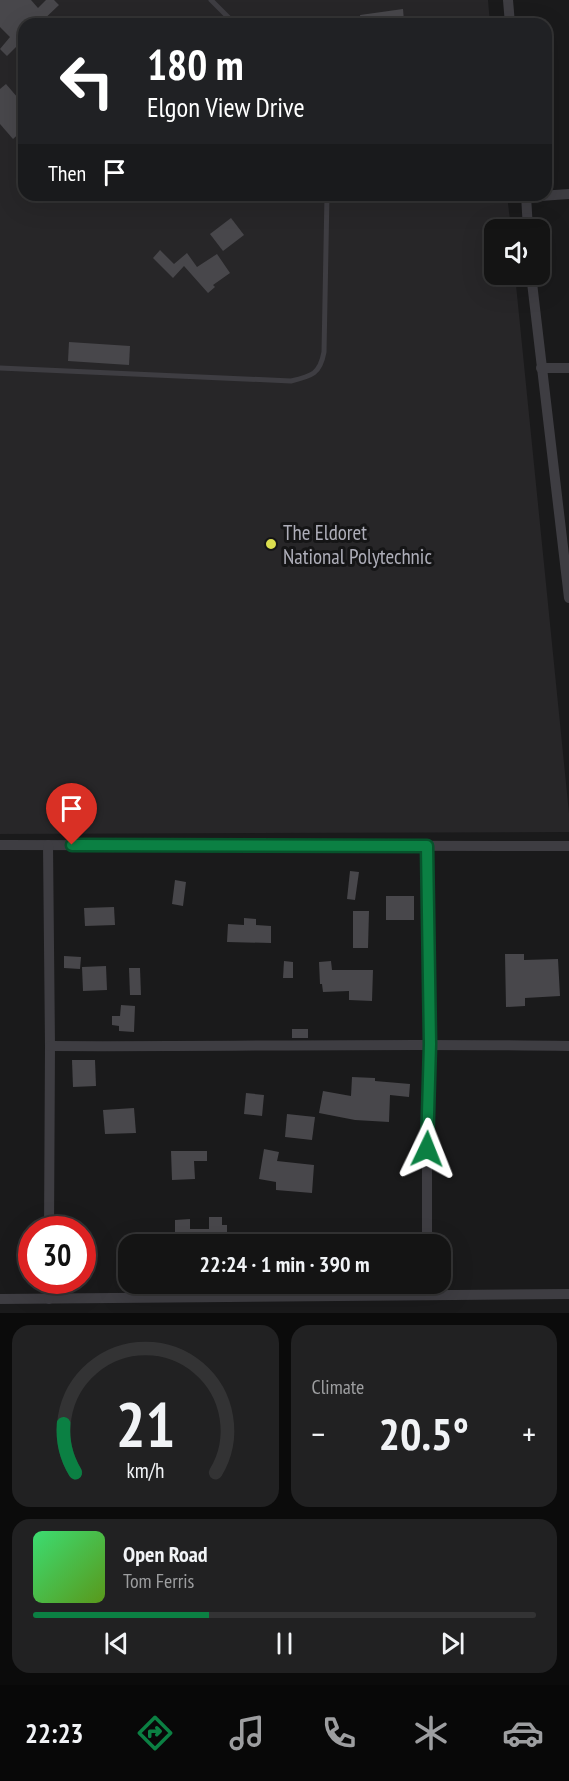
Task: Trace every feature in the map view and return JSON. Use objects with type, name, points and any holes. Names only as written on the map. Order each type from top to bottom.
[{"type":"street","points":[[508,0],[510,18]]},
{"type":"street","points":[[552,195],[569,194]]},
{"type":"street","points":[[526,201],[527,219]]},
{"type":"street","points":[[532,285],[569,598]]},
{"type":"street","points":[[541,368],[569,368]]},
{"type":"street","points":[[0,845],[569,846]]},
{"type":"street","points":[[48,845],[49,1216]]},
{"type":"street","points":[[427,846],[430,1044],[427,1234]]},
{"type":"street","points":[[50,1046],[234,1047],[430,1044],[569,1046]]},
{"type":"street","points":[[451,1290],[569,1294]]},
{"type":"street","points":[[49,1294],[49,1299]]},
{"type":"street","points":[[0,1299],[238,1294]]},
{"type":"lane","points":[[211,0],[229,18]]},
{"type":"lane","points":[[0,368],[291,381],[308,377],[318,371],[324,352],[327,201]]},
{"type":"shaded area","name":"The Eldoret National Polytechnic","points":[[0,0],[488,0],[490,18],[18,18],[18,201],[508,201],[510,219],[484,219],[484,285],[516,285],[569,813],[569,832],[0,834]]},
{"type":"building","points":[[0,0],[31,0],[38,8],[46,0],[54,0],[59,5],[45,18],[18,18],[18,45],[7,56],[0,49],[10,37],[0,27]]},
{"type":"building","points":[[403,9],[404,18],[360,18],[360,15]]},
{"type":"building","points":[[6,84],[18,98],[18,134],[13,139],[0,124],[0,89]]},
{"type":"building","points":[[231,218],[244,235],[223,251],[210,234]]},
{"type":"building","points":[[160,250],[174,264],[187,253],[197,267],[217,254],[230,273],[213,285],[215,287],[208,293],[184,266],[173,278],[153,258]]},
{"type":"building","points":[[69,342],[130,346],[129,365],[68,361]]},
{"type":"building","points":[[350,871],[359,872],[355,900],[347,899]]},
{"type":"building","points":[[175,880],[186,882],[183,906],[172,904]]},
{"type":"building","points":[[386,896],[414,896],[414,920],[386,920]]},
{"type":"building","points":[[114,907],[115,925],[85,926],[84,908]]},
{"type":"building","points":[[353,911],[369,911],[368,948],[353,948]]},
{"type":"building","points":[[244,918],[256,919],[256,925],[271,926],[271,943],[227,942],[228,924],[244,925]]},
{"type":"building","points":[[505,954],[524,954],[524,960],[558,959],[560,996],[525,998],[525,1006],[506,1007]]},
{"type":"building","points":[[64,956],[81,957],[80,969],[64,968]]},
{"type":"building","points":[[284,961],[293,962],[293,978],[283,978]]},
{"type":"building","points":[[331,961],[332,970],[373,970],[372,1001],[349,1000],[349,991],[323,992],[322,984],[320,984],[319,962]]},
{"type":"building","points":[[106,966],[107,990],[83,991],[82,967]]},
{"type":"building","points":[[129,968],[140,968],[141,995],[130,995]]},
{"type":"building","points":[[121,1005],[135,1006],[134,1032],[119,1031],[119,1026],[112,1025],[112,1016],[120,1016]]},
{"type":"building","points":[[292,1029],[308,1029],[308,1038],[292,1038]]},
{"type":"building","points":[[72,1060],[95,1060],[96,1086],[73,1087]]},
{"type":"building","points":[[352,1077],[410,1084],[409,1097],[390,1095],[389,1122],[355,1120],[319,1113],[323,1091],[351,1096]]},
{"type":"building","points":[[246,1093],[264,1095],[262,1116],[244,1114]]},
{"type":"building","points":[[134,1108],[136,1133],[105,1134],[103,1110]]},
{"type":"building","points":[[287,1114],[315,1117],[312,1140],[285,1137]]},
{"type":"building","points":[[264,1149],[279,1152],[277,1161],[314,1165],[312,1193],[276,1190],[276,1182],[259,1179]]},
{"type":"building","points":[[171,1151],[207,1151],[207,1161],[194,1161],[195,1179],[172,1180]]},
{"type":"building","points":[[209,1217],[222,1217],[222,1225],[227,1225],[227,1234],[175,1234],[175,1220],[190,1219],[190,1229],[209,1229]]},
{"type":"place","name":"The Eldoret National Polytechnic","points":[[271,544]]},
{"type":"route","points":[[72,845],[427,846],[430,1044],[427,1149]]}]
